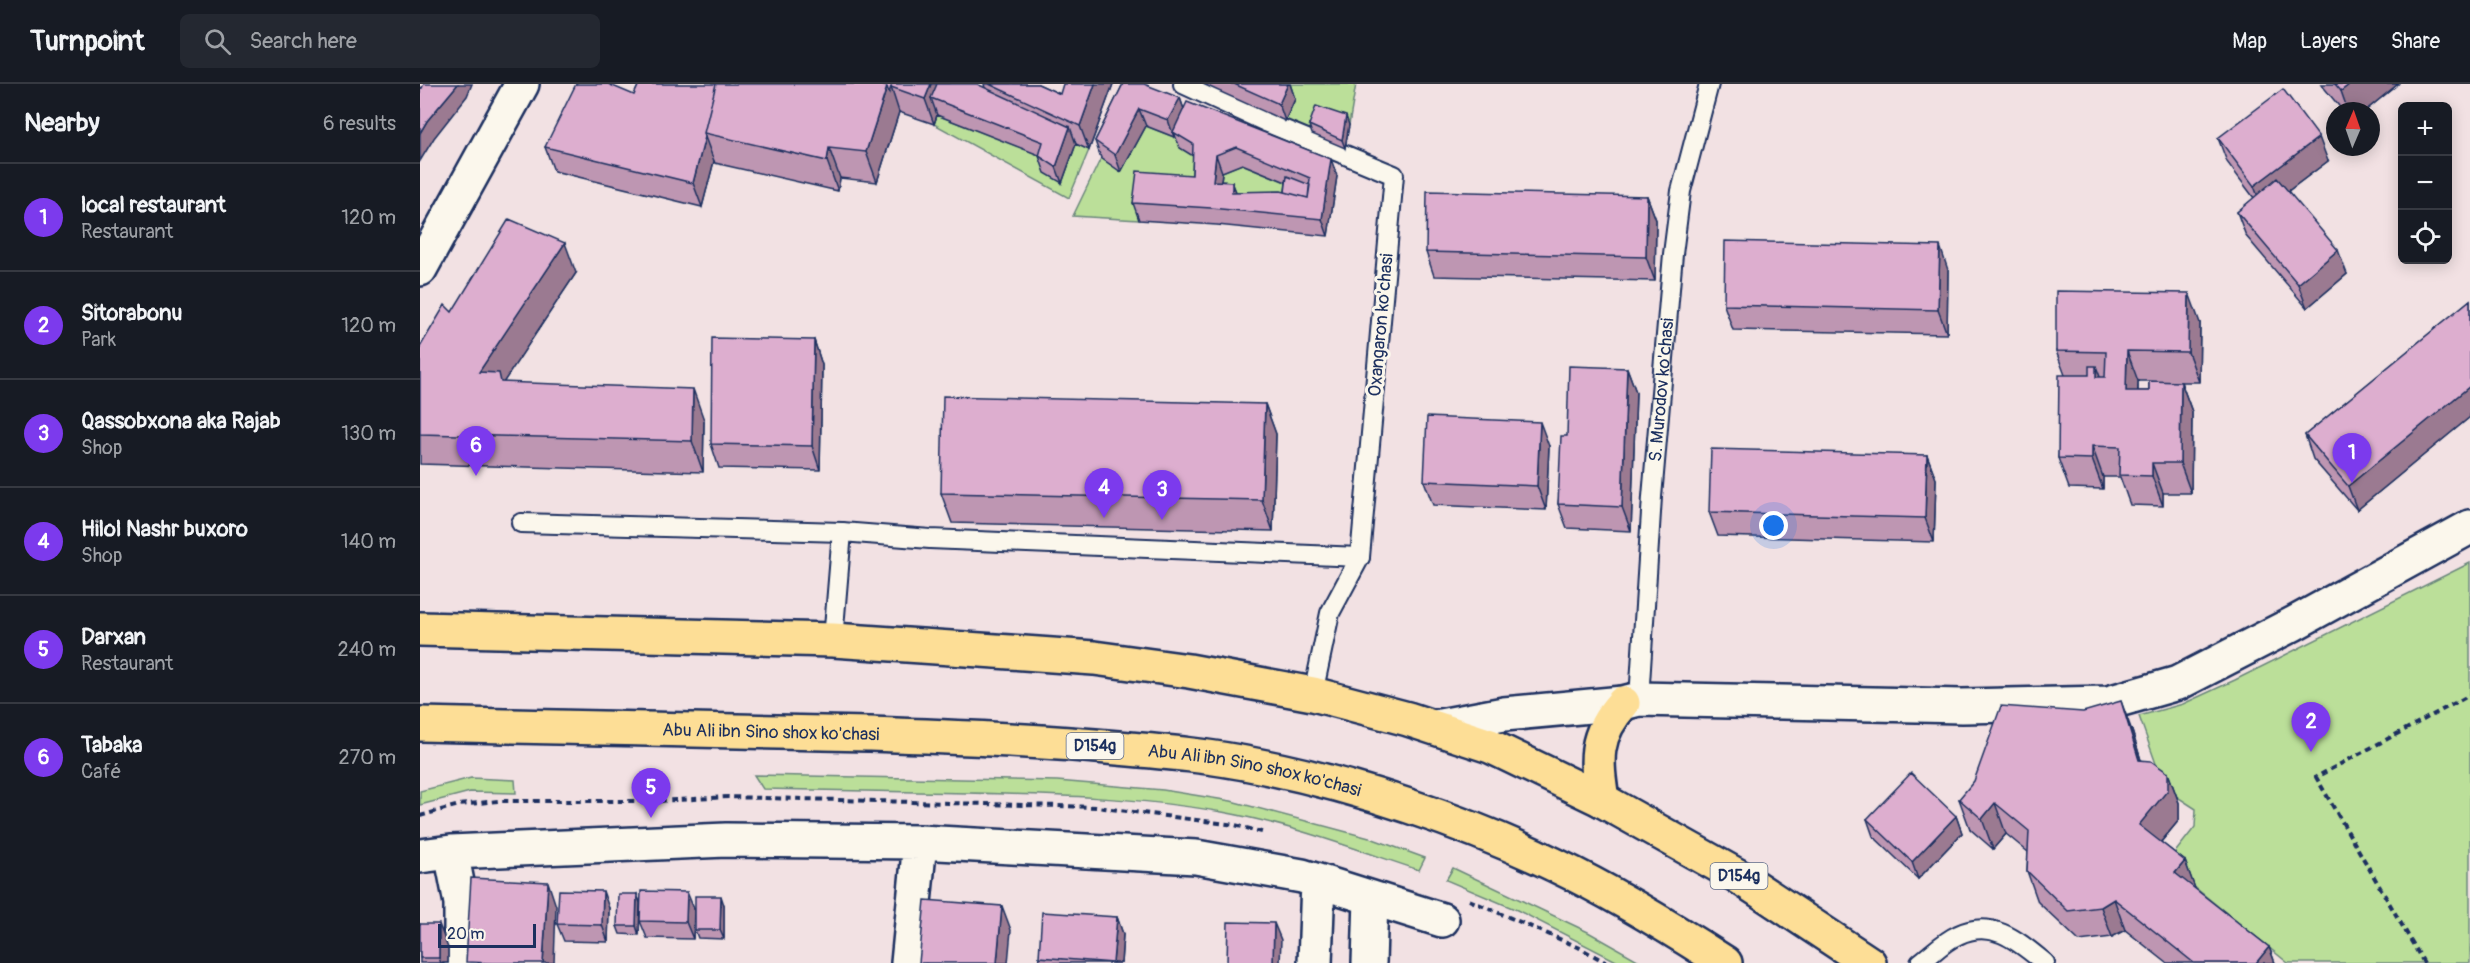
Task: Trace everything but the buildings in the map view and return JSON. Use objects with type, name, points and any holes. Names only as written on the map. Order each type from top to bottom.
[{"type":"main road","name":"D154g","points":[[420,629],[833,640],[1094,658],[1200,673],[1312,694],[1435,727],[1490,746],[1602,800],[1736,875],[1869,963]]},
{"type":"main road","points":[[1602,800],[1598,769],[1600,738],[1613,714],[1631,701]]},
{"type":"main road","name":"Abu Ali ibn Sino shox ko'chasi","points":[[420,724],[952,736],[1069,743],[1185,754],[1259,766],[1332,783],[1435,816],[1490,837],[1556,865],[1644,913],[1725,963]]},
{"type":"street","points":[[420,269],[522,84]]},
{"type":"street","name":"D154g","points":[[1435,727],[1504,714],[1631,701],[1962,706],[2108,703],[2178,683],[2263,640],[2470,527]]},
{"type":"street","points":[[461,963],[461,903],[436,854],[726,840],[920,842],[1196,857],[1318,881],[1442,920]]},
{"type":"street","points":[[908,963],[920,842]]},
{"type":"street","points":[[1315,963],[1318,881]]},
{"type":"street","points":[[1368,963],[1371,898]]},
{"type":"lane","name":"Oxangaron ko'chasi","points":[[1183,84],[1268,123],[1394,175],[1360,557],[1330,613],[1312,694]]},
{"type":"lane","name":"S. Murodov ko'chasi","points":[[1631,701],[1652,497],[1673,254],[1681,191],[1709,84]]},
{"type":"lane","points":[[521,523],[842,532],[930,539],[1360,557]]},
{"type":"lane","points":[[833,640],[842,532]]},
{"type":"lane","points":[[1920,963],[1958,934],[1985,928],[2010,935],[2045,963]]},
{"type":"path","points":[[2424,963],[2316,777],[2470,695]]},
{"type":"green space","points":[[1259,84],[1356,84],[1349,125],[1320,115],[1312,134],[1285,121],[1295,99]]},
{"type":"green space","points":[[937,115],[1049,159],[1076,144],[1089,150],[1069,198],[934,124]]},
{"type":"green space","points":[[1186,115],[1199,161],[1198,192],[1139,220],[1073,216],[1101,158],[1121,172],[1146,126],[1174,137]]},
{"type":"green space","points":[[1242,164],[1290,184],[1288,208],[1219,198],[1222,172]]},
{"type":"green space","points":[[2470,563],[2470,963],[2288,963],[2166,864],[2195,827],[2196,809],[2165,789],[2139,716],[2183,704],[2235,680]]},
{"type":"green space","points":[[754,775],[1057,781],[1163,790],[1231,801],[1373,839],[1425,858],[1419,870],[1272,823],[1222,812],[1159,803],[1032,795],[763,789]]},
{"type":"green space","points":[[471,778],[515,780],[516,793],[470,792],[420,805],[420,791]]},
{"type":"green space","points":[[1453,868],[1588,932],[1643,963],[1620,963],[1517,910],[1446,880]]},
{"type":"place","name":"Tabaka","points":[[476,476]]},
{"type":"place","name":"local restaurant","points":[[2352,483]]},
{"type":"place","name":"Hilol Nashr buxoro","points":[[1104,518]]},
{"type":"place","name":"Qassobxona aka Rajab","points":[[1162,520]]},
{"type":"place","name":"Sitorabonu","points":[[2311,752]]},
{"type":"place","name":"Darxan","points":[[651,818]]}]
